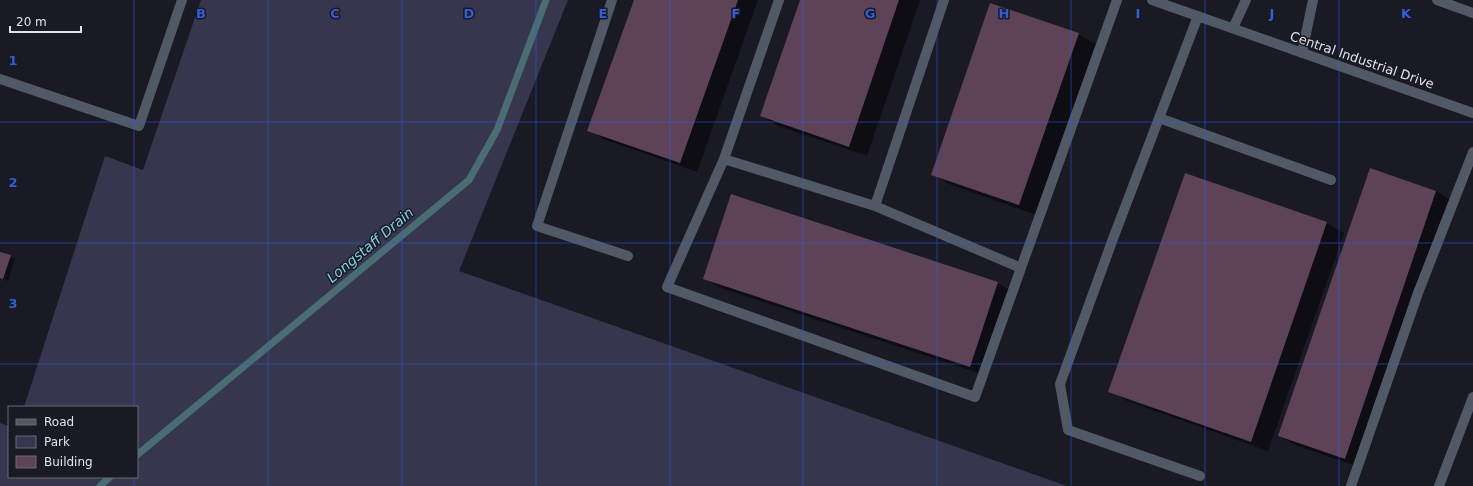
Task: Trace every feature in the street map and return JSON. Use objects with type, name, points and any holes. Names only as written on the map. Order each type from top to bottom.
[{"type":"street","points":[[0,78],[139,126],[182,0]]},
{"type":"street","points":[[612,0],[537,226],[628,256]]},
{"type":"street","points":[[779,0],[724,160],[667,287],[975,397],[1117,0]]},
{"type":"street","points":[[875,206],[944,0]]},
{"type":"street","name":"Central Industrial Drive","points":[[1152,0],[1473,112]]},
{"type":"street","points":[[1233,28],[1246,0]]},
{"type":"street","points":[[1302,53],[1313,0]]},
{"type":"street","points":[[1437,0],[1473,13]]},
{"type":"street","points":[[1198,16],[1060,384],[1068,430],[1200,476]]},
{"type":"street","points":[[1159,118],[1331,180]]},
{"type":"street","points":[[1351,486],[1418,293],[1473,152]]},
{"type":"street","points":[[724,160],[875,206],[1021,268]]},
{"type":"street","points":[[1439,486],[1473,397]]},
{"type":"green space","points":[[201,0],[568,0],[459,271],[1067,486],[0,486],[0,423],[8,426],[8,478],[138,478],[138,406],[24,406],[105,156],[143,170]]},
{"type":"building","points":[[634,0],[738,0],[680,163],[587,131]]},
{"type":"building","points":[[800,0],[899,0],[849,147],[760,116]]},
{"type":"building","points":[[990,3],[1079,33],[1019,205],[931,175]]},
{"type":"building","points":[[1370,168],[1436,191],[1345,459],[1278,436]]},
{"type":"building","points":[[1185,173],[1327,222],[1251,442],[1108,392]]},
{"type":"building","points":[[731,194],[998,282],[970,367],[703,279]]},
{"type":"building","points":[[0,252],[11,255],[3,279],[0,278]]},
{"type":"waterway","name":"Longstaff Drain","points":[[138,454],[469,180],[497,130],[546,0]]},
{"type":"waterway","name":"Longstaff Drain","points":[[100,486],[109,478]]}]
